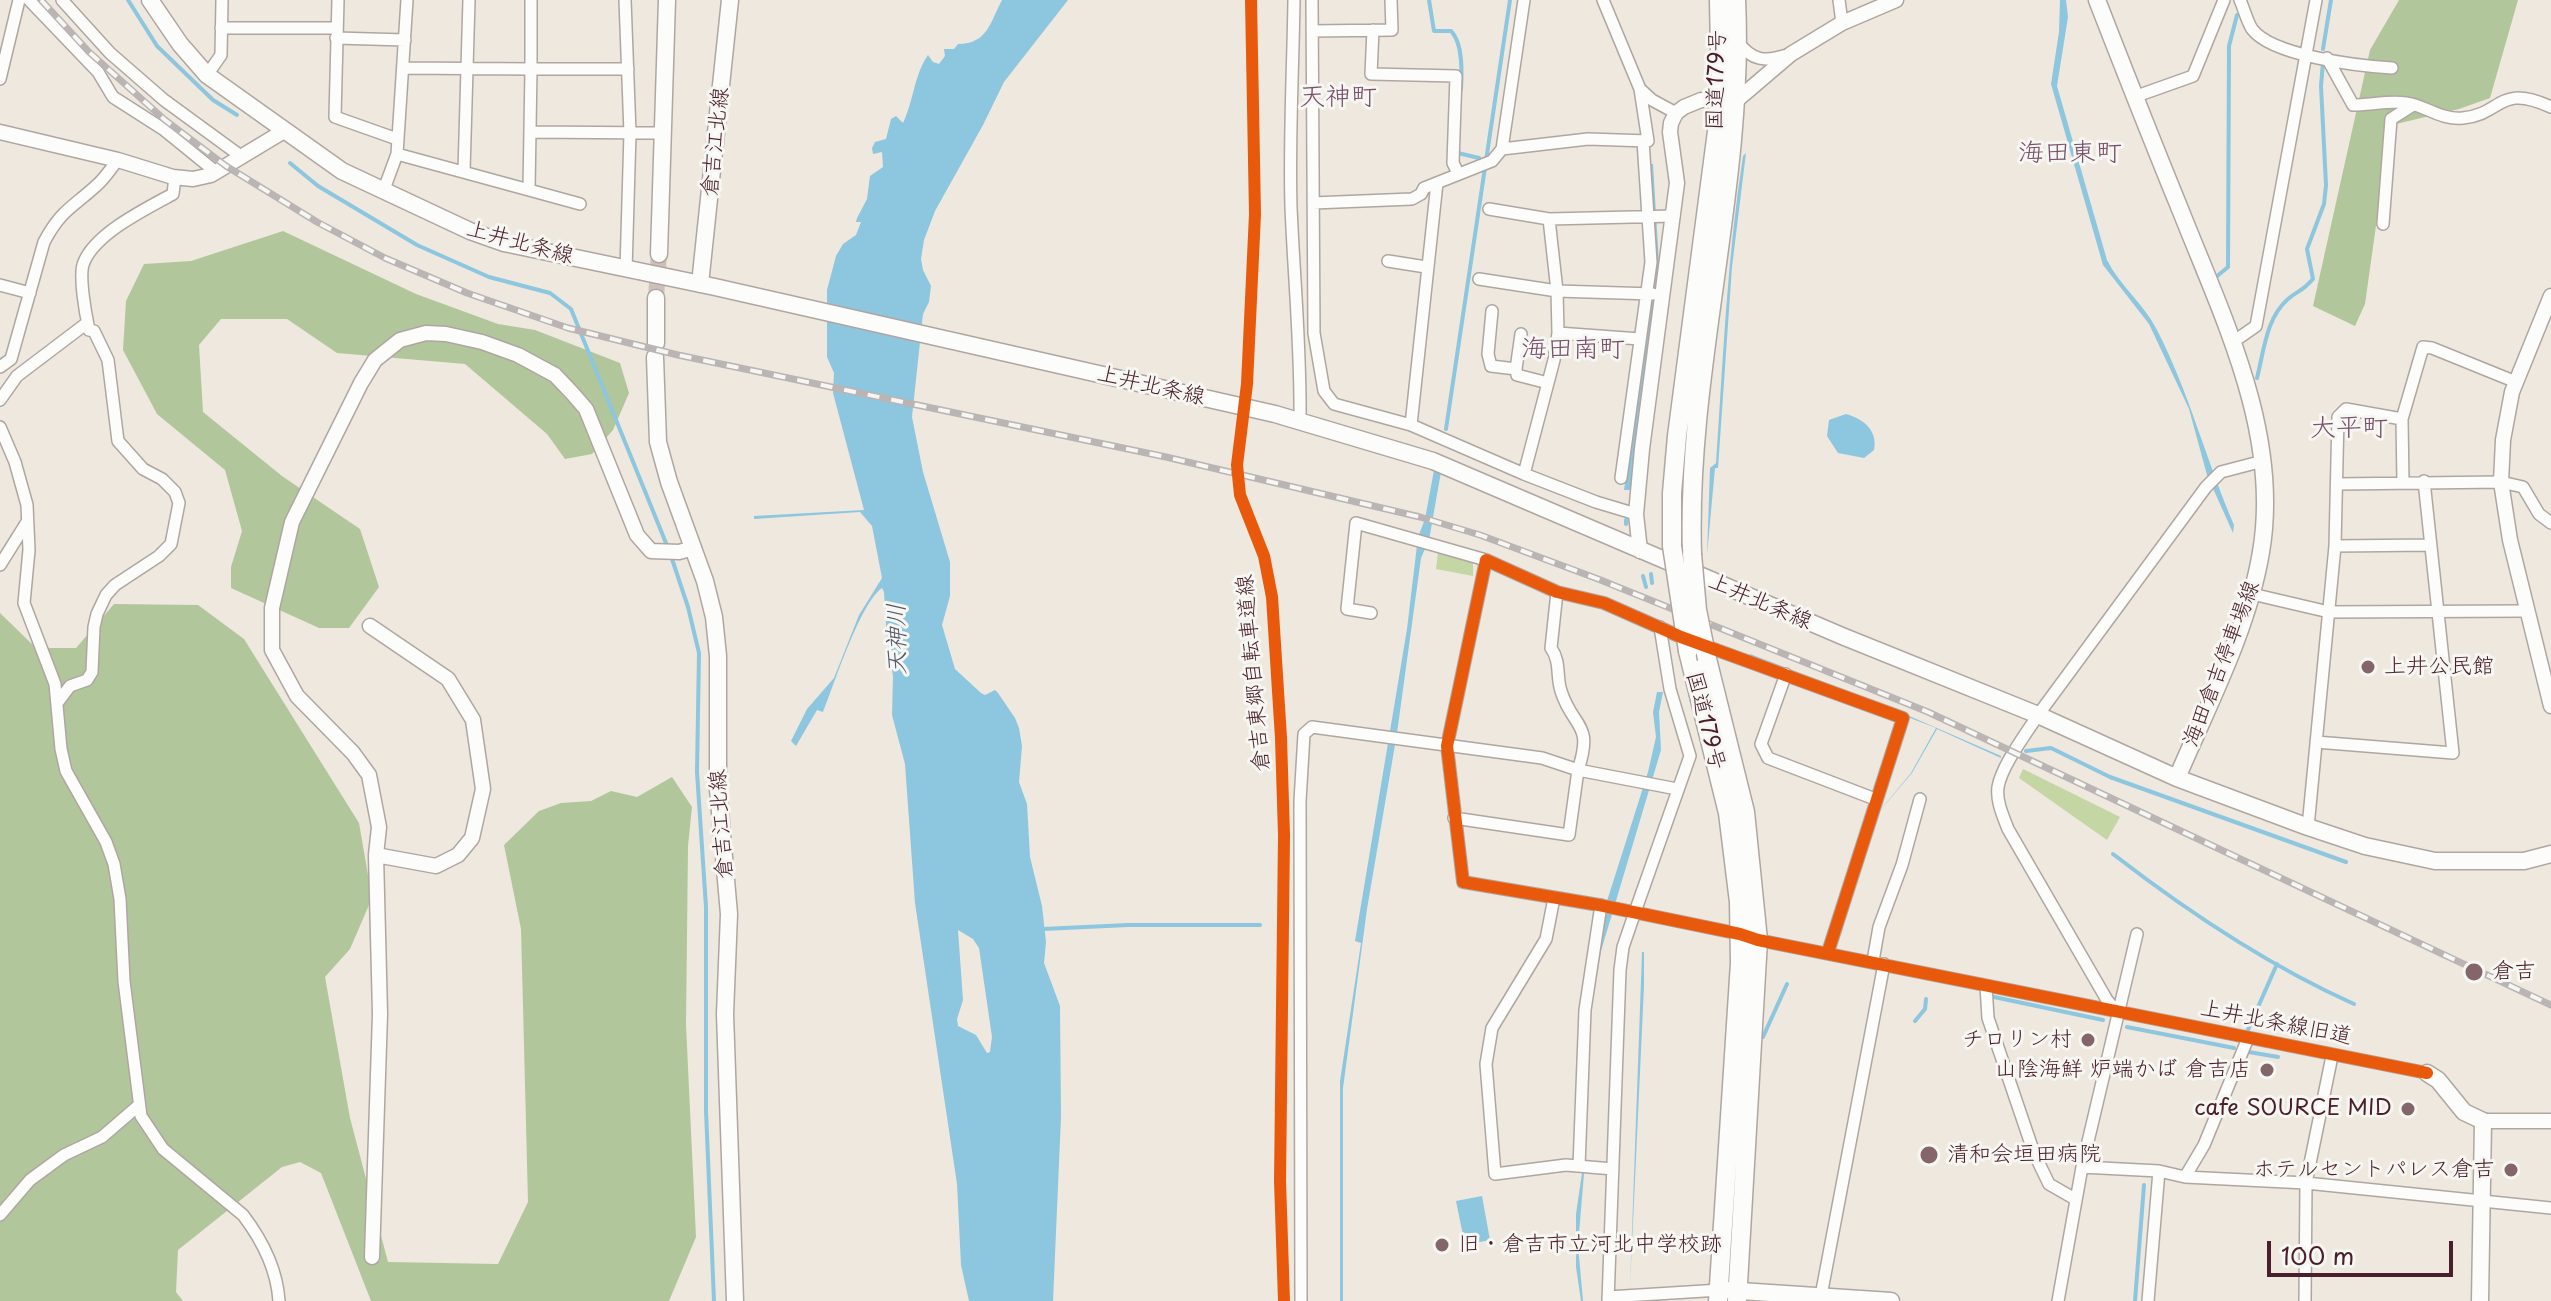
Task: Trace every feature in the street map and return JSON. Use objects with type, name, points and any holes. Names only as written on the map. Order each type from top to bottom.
[{"type":"highway","name":"国道179号","points":[[1719,0],[1729,100],[1690,499],[1697,610],[1745,812],[1749,937],[1728,1296]]},
{"type":"highway","name":"国道179号","points":[[1736,0],[1738,42],[1677,436],[1672,493],[1672,546],[1688,651],[1728,813],[1749,937]]},
{"type":"main road","name":"上井北条線","points":[[150,0],[180,44],[207,75],[284,131],[342,171],[470,231],[504,243],[1275,414],[1433,461],[1640,551],[2038,715],[2177,778]]},
{"type":"main road","points":[[659,254],[667,0]]},
{"type":"main road","name":"倉吉江北線","points":[[707,286],[730,0]]},
{"type":"main road","name":"海田倉吉停車場線","points":[[2097,0],[2233,342],[2263,461],[2265,513],[2252,594],[2177,778]]},
{"type":"main road","name":"倉吉江北線","points":[[656,298],[658,442],[714,617],[718,656],[718,789],[729,914],[725,1014],[735,1301]]},
{"type":"main road","points":[[2177,778],[2365,846],[2424,859],[2453,862],[2524,861],[2551,854]]},
{"type":"main road","points":[[2427,1073],[2438,1080],[2464,1112],[2483,1121],[2480,1301]]},
{"type":"main road","points":[[1728,1296],[1891,1301]]},
{"type":"street","points":[[0,79],[19,0]]},
{"type":"street","points":[[29,0],[98,72],[113,97],[163,129],[216,172]]},
{"type":"street","points":[[62,0],[131,72],[242,157]]},
{"type":"street","points":[[207,75],[221,55],[222,0]]},
{"type":"street","points":[[338,0],[335,117],[397,139]]},
{"type":"street","points":[[383,192],[397,154],[407,0]]},
{"type":"street","points":[[464,171],[469,0]]},
{"type":"street","points":[[529,190],[531,0]]},
{"type":"street","points":[[625,0],[630,133],[626,270]]},
{"type":"street","points":[[1294,0],[1291,202],[1300,357],[1300,421]]},
{"type":"street","points":[[1312,0],[1314,333],[1324,391],[1334,404],[1411,425],[1524,474],[1636,514]]},
{"type":"street","points":[[1312,31],[1392,30],[1391,0]]},
{"type":"street","points":[[1313,203],[1412,199],[1424,188],[1492,161],[1502,149],[1524,0]]},
{"type":"street","points":[[1502,149],[1588,139],[1648,141],[1640,89],[1603,0]]},
{"type":"street","points":[[1839,0],[1842,23]]},
{"type":"street","points":[[1640,551],[1636,514],[1674,216],[1677,183],[1670,132],[1676,113],[1701,100],[1729,100],[1791,54],[1842,23],[1896,0]]},
{"type":"street","points":[[2134,97],[2193,76],[2224,0]]},
{"type":"street","points":[[2240,0],[2252,28],[2264,40],[2285,51],[2345,64],[2392,68]]},
{"type":"street","points":[[2233,342],[2256,326],[2316,0]]},
{"type":"street","points":[[221,28],[337,33],[405,40]]},
{"type":"street","points":[[1373,30],[1371,74],[1456,76],[1453,163],[1458,173]]},
{"type":"street","points":[[1738,42],[1751,56],[1760,60],[1791,54]]},
{"type":"street","points":[[2327,58],[2353,105],[2414,104],[2431,113],[2465,118],[2504,99],[2517,97],[2551,107]]},
{"type":"street","points":[[404,68],[628,69]]},
{"type":"street","points":[[1640,89],[1652,100],[1676,113]]},
{"type":"street","points":[[2383,224],[2391,119],[2414,104]]},
{"type":"street","points":[[0,132],[193,179],[216,172],[284,131]]},
{"type":"street","points":[[530,132],[662,133]]},
{"type":"street","points":[[1621,478],[1651,262],[1643,141]]},
{"type":"street","points":[[397,154],[580,204]]},
{"type":"street","points":[[0,367],[30,293],[44,242],[51,229],[66,209],[98,184],[118,160]]},
{"type":"street","points":[[58,702],[70,686],[87,680],[92,672],[92,642],[97,614],[106,595],[171,544],[179,503],[168,486],[143,469],[118,441],[108,360],[101,341],[94,331],[89,330],[87,323],[83,262],[94,247],[122,224],[173,194],[175,177]]},
{"type":"street","points":[[1411,425],[1437,183]]},
{"type":"street","points":[[1489,209],[1549,219],[1674,216]]},
{"type":"street","points":[[1524,474],[1558,333],[1549,219]]},
{"type":"street","points":[[1388,261],[1426,267]]},
{"type":"street","points":[[1479,279],[1557,291],[1663,295]]},
{"type":"street","points":[[0,285],[30,293]]},
{"type":"street","points":[[2551,296],[2516,382],[2503,440],[2501,482],[2510,540],[2551,706]]},
{"type":"street","points":[[1492,311],[1488,354],[1491,366],[1516,369]]},
{"type":"street","points":[[0,400],[17,376],[87,323]]},
{"type":"street","points":[[372,1257],[380,1014],[376,855],[379,827],[369,775],[353,753],[297,696],[272,650],[272,608],[292,522],[375,360],[400,340],[426,333],[446,334],[518,355],[555,375],[586,409],[637,535],[651,551],[679,552],[694,548]]},
{"type":"street","points":[[1558,333],[1640,339]]},
{"type":"street","points":[[1521,334],[1517,375],[1548,383]]},
{"type":"street","points":[[2403,483],[2402,419],[2423,347],[2516,382]]},
{"type":"street","points":[[5,357],[23,372]]},
{"type":"street","points":[[2308,827],[2335,546],[2338,417],[2346,409],[2402,419]]},
{"type":"street","points":[[0,427],[19,476],[28,521],[29,550],[24,603],[47,658],[58,702],[61,749],[66,771],[106,842],[114,864],[120,899],[124,981],[141,1116],[163,1149],[243,1215],[267,1253],[279,1301]]},
{"type":"street","points":[[2118,1012],[2107,1000],[2008,829],[2001,812],[1998,786],[2038,715],[2206,487],[2221,472],[2263,461]]},
{"type":"street","points":[[2316,742],[2453,753],[2424,481]]},
{"type":"street","points":[[2338,484],[2501,482],[2523,487],[2539,514],[2551,523]]},
{"type":"street","points":[[0,565],[28,521]]},
{"type":"street","points":[[1371,613],[1347,609],[1356,523],[1486,560],[1557,592],[1604,603],[1681,637],[1903,718],[1828,952]]},
{"type":"street","points":[[2335,546],[2430,545]]},
{"type":"street","points":[[1486,560],[1447,746],[1454,818],[1569,835],[1584,732],[1561,691],[1557,657],[1551,648],[1557,592]]},
{"type":"street","points":[[2252,594],[2329,612],[2526,611]]},
{"type":"street","points":[[370,626],[448,679],[473,720],[483,789],[472,838],[458,855],[436,866],[376,855]]},
{"type":"street","points":[[1660,627],[1670,689],[1690,756],[1623,947],[1608,1299],[1728,1296]]},
{"type":"street","points":[[1786,674],[1761,744],[1768,758],[1875,799]]},
{"type":"street","points":[[1301,1301],[1300,801],[1304,734],[1312,727],[1542,758],[1578,770],[1677,789]]},
{"type":"street","points":[[1820,1299],[1879,962],[1879,927],[1902,865],[1920,799]]},
{"type":"street","name":"上井北条線旧道","points":[[1454,818],[1463,882],[1601,905],[1986,986],[2427,1073]]},
{"type":"street","points":[[1554,898],[1546,939],[1492,1028],[1486,1064],[1495,1174],[1566,1165],[1613,1169]]},
{"type":"street","points":[[1579,1166],[1585,1010],[1601,905]]},
{"type":"street","points":[[2058,1301],[2075,1199],[2137,934]]},
{"type":"street","points":[[1986,986],[1988,1018],[2034,1153],[2049,1184],[2075,1199]]},
{"type":"street","points":[[2185,1177],[2204,1145],[2248,1038]]},
{"type":"street","points":[[2305,1301],[2306,1183],[2332,1056]]},
{"type":"street","points":[[0,1215],[30,1180],[64,1155],[102,1137],[138,1106]]},
{"type":"street","points":[[2483,1121],[2551,1121]]},
{"type":"street","points":[[2082,1167],[2159,1171],[2185,1177],[2306,1183],[2551,1208]]},
{"type":"street","points":[[2148,1301],[2159,1171]]},
{"type":"green space","points":[[2399,0],[2518,0],[2490,98],[2396,124],[2381,190],[2365,304],[2355,326],[2313,306],[2370,50]]},
{"type":"green space","points":[[283,231],[416,294],[498,324],[535,330],[620,363],[629,393],[613,430],[592,454],[565,459],[547,434],[465,364],[337,353],[287,319],[221,319],[199,345],[203,412],[282,476],[360,529],[379,587],[349,628],[319,628],[231,588],[231,567],[242,531],[225,470],[157,414],[123,350],[126,301],[144,264],[191,261]]},
{"type":"green space","points":[[1438,552],[1473,561],[1473,576],[1436,569]]},
{"type":"green space","points":[[114,604],[198,605],[244,639],[359,823],[372,898],[350,949],[325,977],[350,1118],[388,1262],[498,1264],[528,1202],[521,929],[504,845],[539,811],[561,803],[591,801],[611,791],[637,797],[672,777],[692,807],[688,846],[686,1025],[696,1237],[669,1301],[371,1301],[321,1173],[300,1162],[282,1167],[178,1250],[176,1292],[183,1301],[0,1301],[0,613],[36,648],[76,648]]},
{"type":"green space","points":[[2023,769],[2120,817],[2107,840],[2019,778]]},
{"type":"water","name":"天神川","points":[[1002,0],[1068,0],[1004,82],[935,211],[924,240],[921,259],[931,286],[929,302],[923,314],[912,417],[923,472],[950,562],[950,596],[942,625],[955,669],[981,693],[985,695],[995,690],[998,693],[1015,718],[1022,746],[1019,782],[1027,804],[1030,857],[1042,906],[1046,942],[1044,963],[1060,1006],[1061,1117],[1053,1301],[969,1301],[961,1265],[957,1184],[915,903],[905,764],[892,715],[893,676],[882,588],[865,610],[823,712],[817,710],[796,746],[791,741],[807,709],[834,678],[859,615],[882,578],[872,526],[860,512],[754,519],[754,516],[864,510],[833,393],[834,373],[827,357],[827,290],[836,256],[843,244],[856,235],[861,222],[856,222],[867,199],[870,176],[883,167],[882,152],[873,154],[872,148],[875,142],[886,139],[891,119],[896,116],[903,123],[928,55],[939,64],[945,56],[944,49],[954,49],[958,44],[982,36]],"holes":[[[958,930],[973,939],[979,948],[992,1037],[990,1052],[987,1053],[976,1035],[958,1026],[957,1019],[963,1000]]]},
{"type":"water","points":[[2060,0],[2066,0],[2068,17],[2057,86],[2107,260],[2152,321],[2168,354],[2234,525],[2233,533],[2207,475],[2189,409],[2149,324],[2103,265],[2051,84],[2059,32]]},
{"type":"water","points":[[1746,153],[1732,267],[1718,468],[1715,468],[1707,555],[1710,468],[1716,463],[1729,271],[1743,156]]},
{"type":"water","points":[[1649,164],[1653,164],[1659,263],[1631,490],[1624,490],[1654,265]]},
{"type":"water","points":[[1846,414],[1859,419],[1872,432],[1874,450],[1864,458],[1838,453],[1827,436],[1829,420]]},
{"type":"water","points":[[1434,470],[1441,472],[1429,540],[1421,558],[1343,1088],[1343,1301],[1340,1301],[1340,1081],[1361,943],[1355,941],[1407,629],[1418,537],[1425,519]]},
{"type":"water","points":[[1750,654],[1884,705],[2001,756],[2001,758],[1937,729],[1912,773],[1873,819],[1911,773],[1936,728]]},
{"type":"water","points":[[1657,692],[1663,692],[1659,712],[1661,750],[1601,951],[1591,1012],[1578,1245],[1581,1301],[1576,1267],[1576,1214],[1582,1173],[1589,1011],[1607,901],[1656,737],[1653,712]]},
{"type":"water","points":[[1642,952],[1644,986],[1630,1287]]},
{"type":"water","points":[[1482,1196],[1490,1240],[1465,1245],[1456,1201]]},
{"type":"waterway","points":[[128,0],[157,46],[213,100],[237,115]]},
{"type":"waterway","points":[[1429,0],[1434,31],[1451,31],[1458,43],[1461,89]]},
{"type":"waterway","points":[[1446,429],[1510,0]]},
{"type":"waterway","points":[[2323,49],[2331,0]]},
{"type":"waterway","points":[[2216,277],[2228,267],[2229,46],[2237,15]]},
{"type":"waterway","points":[[2257,378],[2275,316],[2288,299],[2313,279],[2307,249],[2324,204],[2326,185],[2321,86],[2323,62]]},
{"type":"waterway","points":[[1458,153],[1479,158]]},
{"type":"waterway","points":[[290,163],[318,186],[417,245],[489,277],[550,293],[571,309],[668,548]]},
{"type":"waterway","points":[[671,556],[699,653],[697,772],[706,907],[706,1111],[714,1301]]},
{"type":"waterway","points":[[1651,574],[1652,583]]},
{"type":"waterway","points":[[1643,576],[1646,587]]},
{"type":"waterway","points":[[2026,751],[2051,748],[2110,777],[2346,862]]},
{"type":"waterway","points":[[2113,854],[2229,936],[2290,972],[2354,1004]]},
{"type":"waterway","points":[[1043,929],[1128,925],[1260,925]]},
{"type":"waterway","points":[[2247,1032],[2277,964]]},
{"type":"waterway","points":[[1763,1037],[1787,984]]},
{"type":"waterway","points":[[1994,997],[2103,1020]]},
{"type":"waterway","points":[[1915,1021],[1925,1009],[1926,999]]},
{"type":"waterway","points":[[2127,1027],[2234,1048]]},
{"type":"waterway","points":[[2243,1051],[2278,1057]]},
{"type":"waterway","points":[[2135,1301],[2144,1185]]},
{"type":"tunnel","points":[[656,298],[659,254]]},
{"type":"railway","points":[[41,0],[89,52],[165,120],[226,166],[317,222],[385,258],[467,293],[568,328],[678,355],[1166,457],[1420,517],[1480,535],[1598,579],[1928,712],[2551,1005]]},
{"type":"cycle path","name":"倉吉東郷自転車道線","points":[[1251,0],[1255,214],[1247,384],[1237,465],[1240,495],[1264,556],[1272,597],[1281,738],[1284,835],[1280,1181],[1284,1301]]},
{"type":"cycle path","points":[[1828,952],[1903,718],[1681,637],[1604,603],[1557,592],[1486,560],[1447,746],[1463,882],[1599,905],[1758,940],[2427,1073]]},
{"type":"place","name":"上井公民館","points":[[2368,667]]},
{"type":"place","name":"倉吉","points":[[2474,972]]},
{"type":"place","name":"チロリン村","points":[[2088,1040]]},
{"type":"place","name":"山陰海鮮 炉端かば 倉吉店","points":[[2267,1070]]},
{"type":"place","name":"cafe SOURCE MID","points":[[2408,1109]]},
{"type":"place","name":"清和会垣田病院","points":[[1929,1155]]},
{"type":"place","name":"ホテルセントパレス倉吉","points":[[2511,1170]]},
{"type":"place","name":"旧・倉吉市立河北中学校跡","points":[[1442,1245]]},
{"type":"district","name":"天神町","points":[[1338,98]]},
{"type":"district","name":"海田東町","points":[[2070,154]]},
{"type":"district","name":"海田南町","points":[[1573,350]]},
{"type":"district","name":"大平町","points":[[2349,429]]}]
